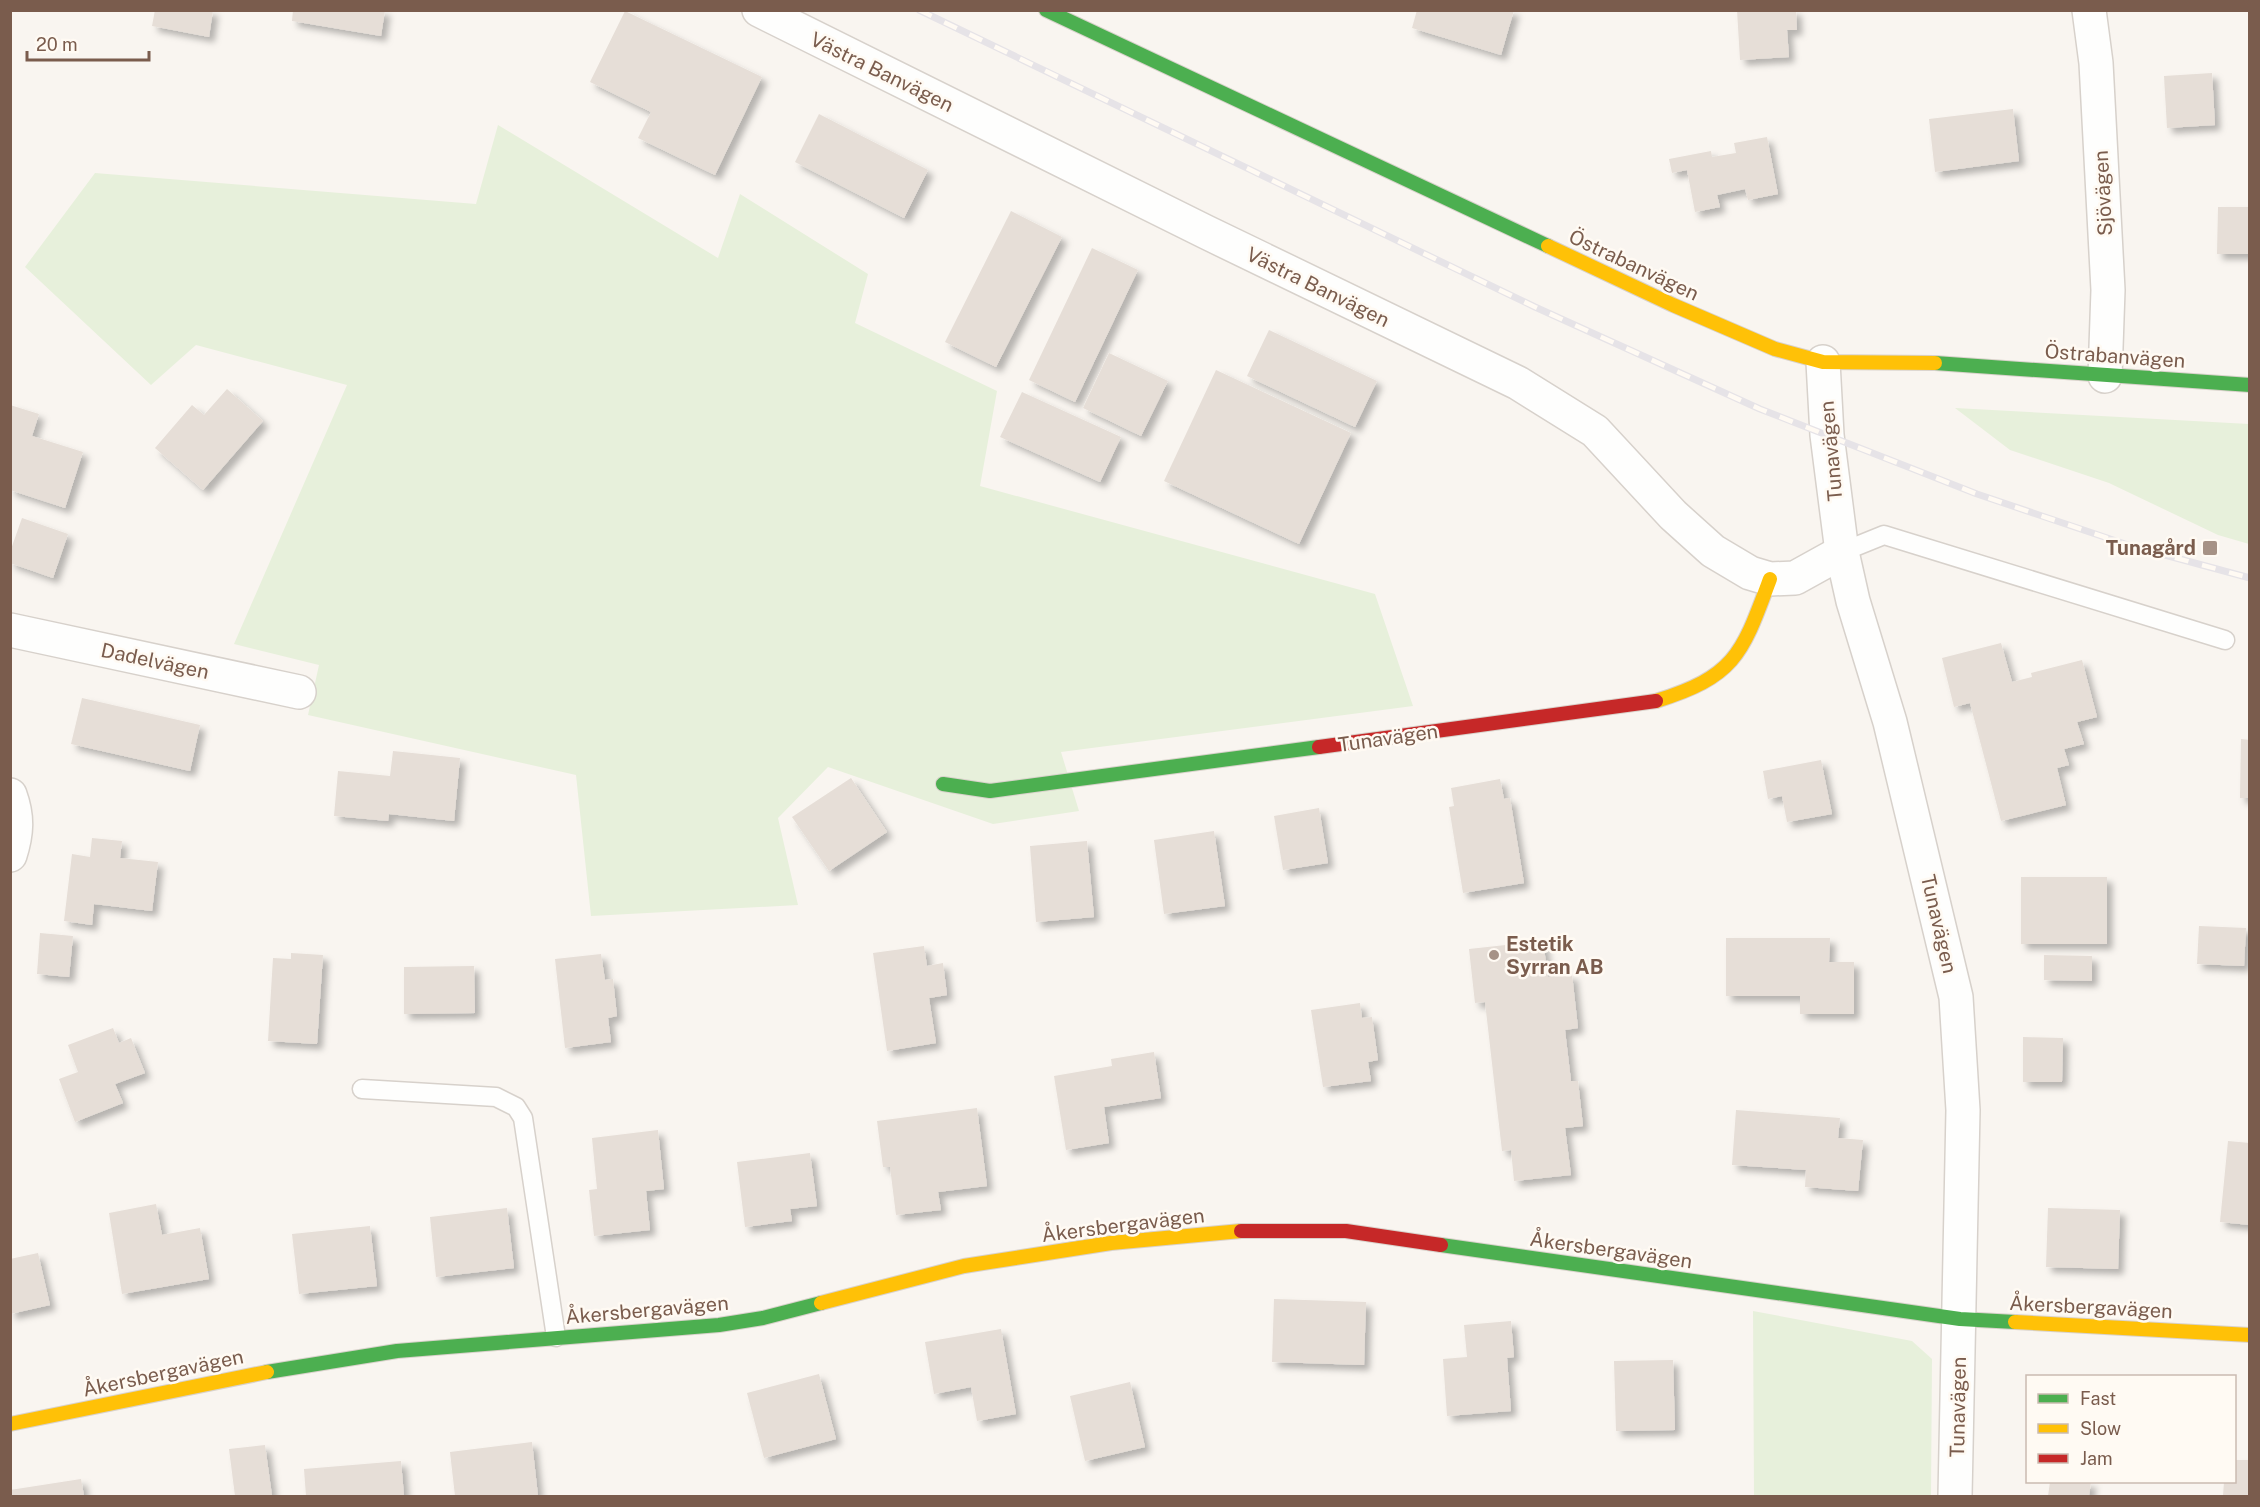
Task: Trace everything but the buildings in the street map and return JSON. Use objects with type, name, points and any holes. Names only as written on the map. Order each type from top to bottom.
[{"type":"street","name":"Västra Banvägen","points":[[759,10],[1206,232],[1518,382],[1595,431],[1673,515],[1713,551],[1750,573],[1770,579],[1796,578],[1842,552]]},
{"type":"street","name":"Östrabanvägen","points":[[1046,10],[1673,305],[1775,349],[1823,362],[1948,363],[2250,385]]},
{"type":"street","name":"Sjövägen","points":[[2089,10],[2096,63],[2108,290],[2106,376]]},
{"type":"street","name":"Tunavägen","points":[[1823,362],[1829,457],[1842,552],[1853,601],[1890,722],[1956,997],[1963,1110],[1955,1497]]},
{"type":"street","name":"Tunavägen","points":[[943,784],[990,791],[1650,703],[1694,688],[1729,666],[1748,636],[1770,579]]},
{"type":"street","name":"Dadelvägen","points":[[10,630],[298,692]]},
{"type":"street","points":[[10,795],[14,805],[17,834],[10,855]]},
{"type":"street","name":"Åkersbergavägen","points":[[10,1424],[285,1368],[397,1351],[719,1325],[763,1318],[964,1266],[1111,1243],[1253,1230],[1346,1231],[1960,1319],[2250,1335]]},
{"type":"lane","points":[[1842,552],[1884,535],[2225,640]]},
{"type":"lane","points":[[362,1089],[496,1097],[516,1107],[523,1118],[556,1337]]},
{"type":"green space","points":[[498,125],[718,258],[740,194],[868,274],[855,323],[997,391],[980,486],[1375,594],[1413,706],[1061,752],[1079,811],[993,824],[828,767],[778,818],[798,905],[591,916],[576,775],[308,715],[319,665],[234,644],[347,385],[196,345],[151,385],[25,267],[95,173],[476,204]]},
{"type":"green space","points":[[1955,408],[2249,424],[2249,544],[2218,535],[2109,483],[2010,450]]},
{"type":"green space","points":[[1753,1311],[1912,1341],[1932,1359],[1931,1496],[1754,1496]]},
{"type":"railway","points":[[919,10],[1535,307],[1760,409],[1977,494],[2128,545],[2250,578]]},
{"type":"traffic: fast","points":[[1046,10],[1548,246]]},
{"type":"traffic: fast","points":[[1935,363],[2250,385]]},
{"type":"traffic: fast","points":[[943,784],[990,791],[1319,747]]},
{"type":"traffic: fast","points":[[1441,1245],[1960,1319],[2015,1322]]},
{"type":"traffic: fast","points":[[267,1372],[397,1351],[719,1325],[763,1318],[821,1303]]},
{"type":"traffic: slow","points":[[1548,246],[1673,305],[1775,349],[1823,362],[1935,363]]},
{"type":"traffic: slow","points":[[1656,701],[1704,682],[1732,659],[1752,626],[1770,579]]},
{"type":"traffic: slow","points":[[821,1303],[964,1266],[1111,1243],[1241,1231]]},
{"type":"traffic: slow","points":[[2015,1322],[2250,1335]]},
{"type":"traffic: slow","points":[[10,1424],[267,1372]]},
{"type":"traffic: jam","points":[[1319,747],[1656,701]]},
{"type":"traffic: jam","points":[[1241,1231],[1346,1231],[1441,1245]]},
{"type":"place","name":"Tunagård","points":[[2210,548]]},
{"type":"place","name":"Estetik Syrran AB","points":[[1494,955]]}]
